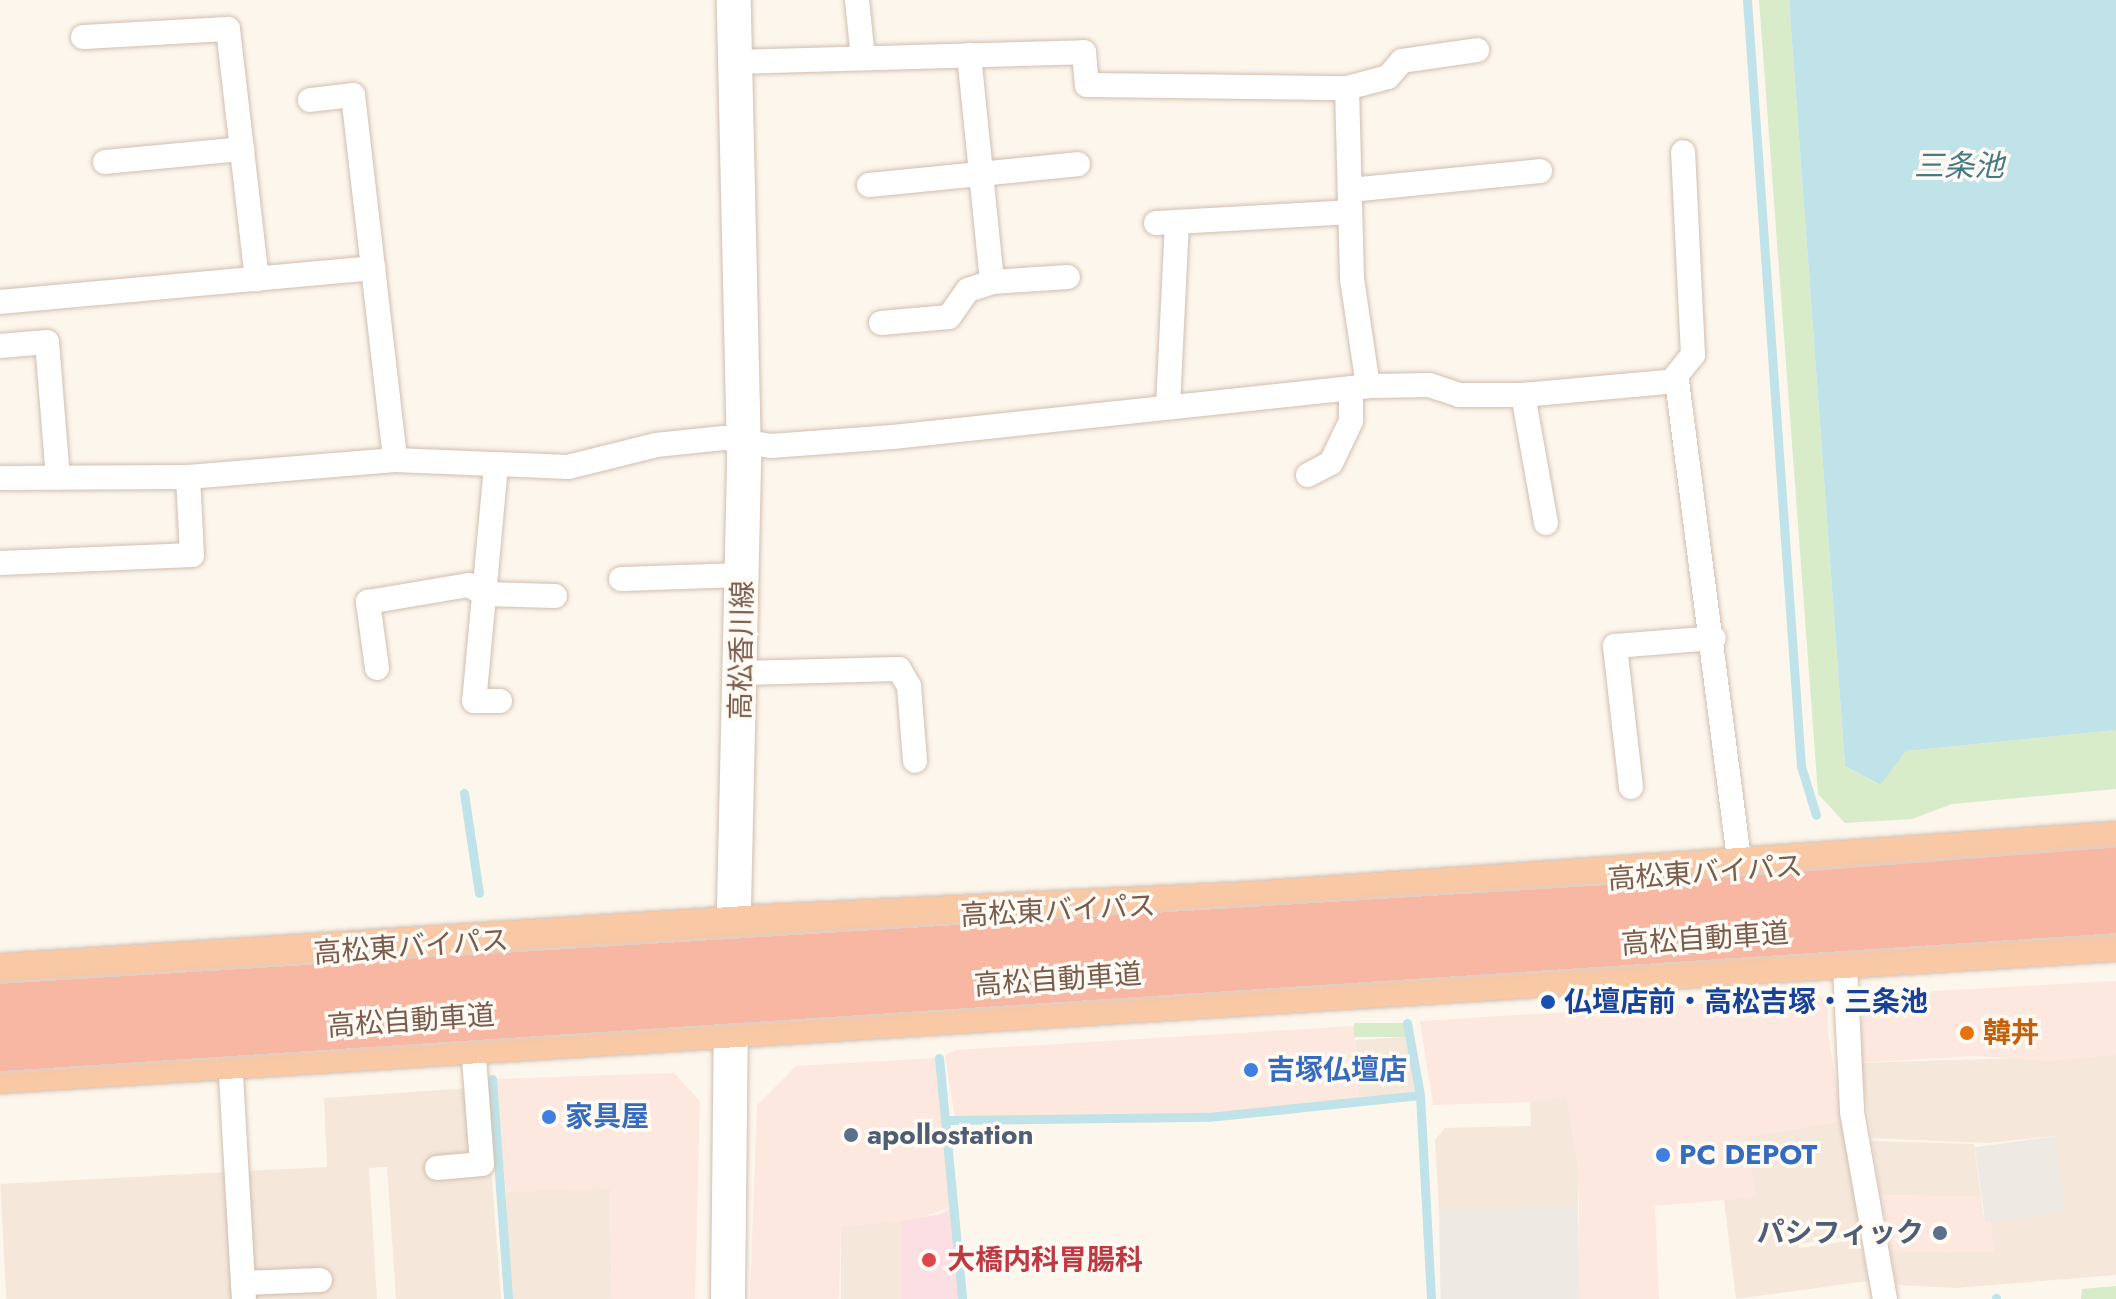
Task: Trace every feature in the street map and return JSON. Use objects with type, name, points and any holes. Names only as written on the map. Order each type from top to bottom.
[{"type":"highway","name":"高松東バイパス","points":[[0,974],[734,927],[1249,902],[2112,850]]},
{"type":"highway","name":"高松自動車道","points":[[0,1006],[1709,901],[2112,850]]},
{"type":"highway","name":"高松自動車道","points":[[0,1049],[2112,933]]},
{"type":"highway","points":[[0,1073],[1844,958],[2112,933]]},
{"type":"main road","name":"高松香川線","points":[[728,1299],[730,1028],[742,673],[744,441],[734,0]]},
{"type":"street","points":[[857,0],[863,58]]},
{"type":"street","points":[[83,37],[228,29],[257,279]]},
{"type":"street","points":[[735,62],[1084,52],[1087,85],[1347,88],[1388,77],[1402,61],[1477,50]]},
{"type":"street","points":[[969,55],[992,282]]},
{"type":"street","points":[[1308,475],[1331,463],[1351,421],[1360,387],[1352,279],[1347,88]]},
{"type":"street","points":[[310,100],[353,95],[395,460]]},
{"type":"street","points":[[105,162],[242,149]]},
{"type":"street","points":[[1671,382],[1693,355],[1683,152]]},
{"type":"street","points":[[869,185],[1078,164]]},
{"type":"street","points":[[1168,406],[1166,222],[1350,201],[1540,171]]},
{"type":"street","points":[[0,302],[373,268]]},
{"type":"street","points":[[881,323],[949,317],[968,290],[992,282],[1068,277]]},
{"type":"street","points":[[0,346],[47,342],[58,478]]},
{"type":"street","points":[[0,478],[188,477],[395,460],[568,467],[656,445],[724,438],[771,446],[893,437],[1360,387],[1429,385],[1459,395],[1523,395],[1677,381],[1714,638],[1741,871]]},
{"type":"street","points":[[1523,395],[1546,523]]},
{"type":"street","points":[[496,466],[474,701],[500,701]]},
{"type":"street","points":[[0,563],[192,555],[188,477]]},
{"type":"street","points":[[621,579],[743,575]]},
{"type":"street","points":[[377,668],[368,602],[469,585],[484,594],[555,596]]},
{"type":"street","points":[[1631,787],[1615,646],[1714,638]]},
{"type":"street","points":[[742,673],[899,669],[909,686],[915,761]]},
{"type":"street","points":[[1842,864],[1852,1112],[1885,1299]]},
{"type":"street","points":[[437,1168],[482,1164],[473,1043]]},
{"type":"street","points":[[230,1058],[243,1291],[320,1280]]},
{"type":"shaded area","points":[[2116,981],[2116,1055],[2048,1061],[1973,1056],[1860,1063],[1864,995]]},
{"type":"shaded area","name":"PC DEPOT","points":[[1828,996],[1828,1033],[1842,1121],[1745,1137],[1756,1197],[1655,1206],[1659,1299],[1579,1299],[1579,1173],[1567,1096],[1532,1102],[1433,1105],[1420,1021]]},
{"type":"shaded area","points":[[1354,1026],[1359,1099],[1208,1116],[955,1118],[945,1055],[956,1050]]},
{"type":"shaded area","points":[[1405,1037],[1417,1093],[1359,1099],[1355,1040]]},
{"type":"shaded area","points":[[2116,1055],[2116,1275],[1956,1288],[1896,1285],[1891,1251],[1993,1252],[1990,1215],[2015,1216],[2055,1136],[1987,1143],[1872,1138],[1860,1063]]},
{"type":"shaded area","name":"apollostation","points":[[937,1058],[952,1207],[915,1220],[841,1227],[839,1299],[750,1299],[757,1105],[796,1066]]},
{"type":"shaded area","points":[[674,1073],[700,1101],[695,1299],[612,1299],[610,1189],[506,1192],[495,1079]]},
{"type":"shaded area","points":[[485,1087],[501,1299],[396,1299],[387,1167],[369,1168],[377,1299],[250,1299],[245,1171],[327,1167],[324,1098]]},
{"type":"shaded area","points":[[1567,1095],[1579,1173],[1578,1206],[1439,1213],[1435,1140],[1445,1128],[1531,1126],[1530,1102]]},
{"type":"shaded area","points":[[1842,1121],[1860,1235],[1799,1244],[1799,1248],[1861,1239],[1868,1281],[1736,1299],[1724,1200],[1756,1196],[1744,1137]]},
{"type":"shaded area","points":[[2055,1136],[2066,1211],[1985,1223],[1975,1147]]},
{"type":"shaded area","points":[[1872,1141],[1974,1144],[1981,1197],[1881,1195]]},
{"type":"shaded area","points":[[228,1172],[235,1299],[6,1299],[0,1184]]},
{"type":"shaded area","points":[[610,1188],[612,1299],[508,1299],[506,1190]]},
{"type":"shaded area","name":"パシフィック","points":[[1881,1195],[1981,1197],[1983,1215],[1990,1215],[1994,1252],[1891,1251]]},
{"type":"shaded area","points":[[1578,1206],[1580,1299],[1441,1299],[1439,1208]]},
{"type":"shaded area","name":"大橋内科胃腸科","points":[[952,1207],[960,1299],[902,1299],[902,1221],[941,1214]]},
{"type":"shaded area","points":[[841,1221],[902,1221],[902,1299],[841,1299]]},
{"type":"green space","points":[[1759,0],[1789,0],[1845,766],[1879,785],[1906,751],[2116,730],[2116,789],[1952,804],[1912,819],[1845,823],[1818,794]]},
{"type":"green space","points":[[1354,1023],[1405,1023],[1405,1037],[1354,1037]]},
{"type":"green space","points":[[2116,1286],[2116,1299],[2081,1299],[2082,1289]]},
{"type":"water","name":"三条池","points":[[1789,0],[2116,0],[2116,730],[1906,751],[1880,785],[1845,766]]},
{"type":"waterway","points":[[1747,0],[1801,766],[1816,815]]},
{"type":"waterway","points":[[464,793],[479,893]]},
{"type":"waterway","points":[[1407,1023],[1420,1095],[1431,1299]]},
{"type":"waterway","points":[[939,1058],[962,1299]]},
{"type":"waterway","points":[[492,1079],[508,1299]]},
{"type":"waterway","points":[[949,1120],[1208,1117],[1420,1095]]},
{"type":"place","name":"仏壇店前・高松吉塚・三条池","points":[[1548,1002]]},
{"type":"place","name":"韓丼","points":[[1967,1033]]},
{"type":"place","name":"吉塚仏壇店","points":[[1251,1070]]},
{"type":"place","name":"家具屋","points":[[549,1117]]},
{"type":"place","name":"apollostation","points":[[851,1135]]},
{"type":"place","name":"PC DEPOT","points":[[1663,1155]]},
{"type":"place","name":"パシフィック","points":[[1940,1233]]},
{"type":"place","name":"大橋内科胃腸科","points":[[929,1260]]}]
